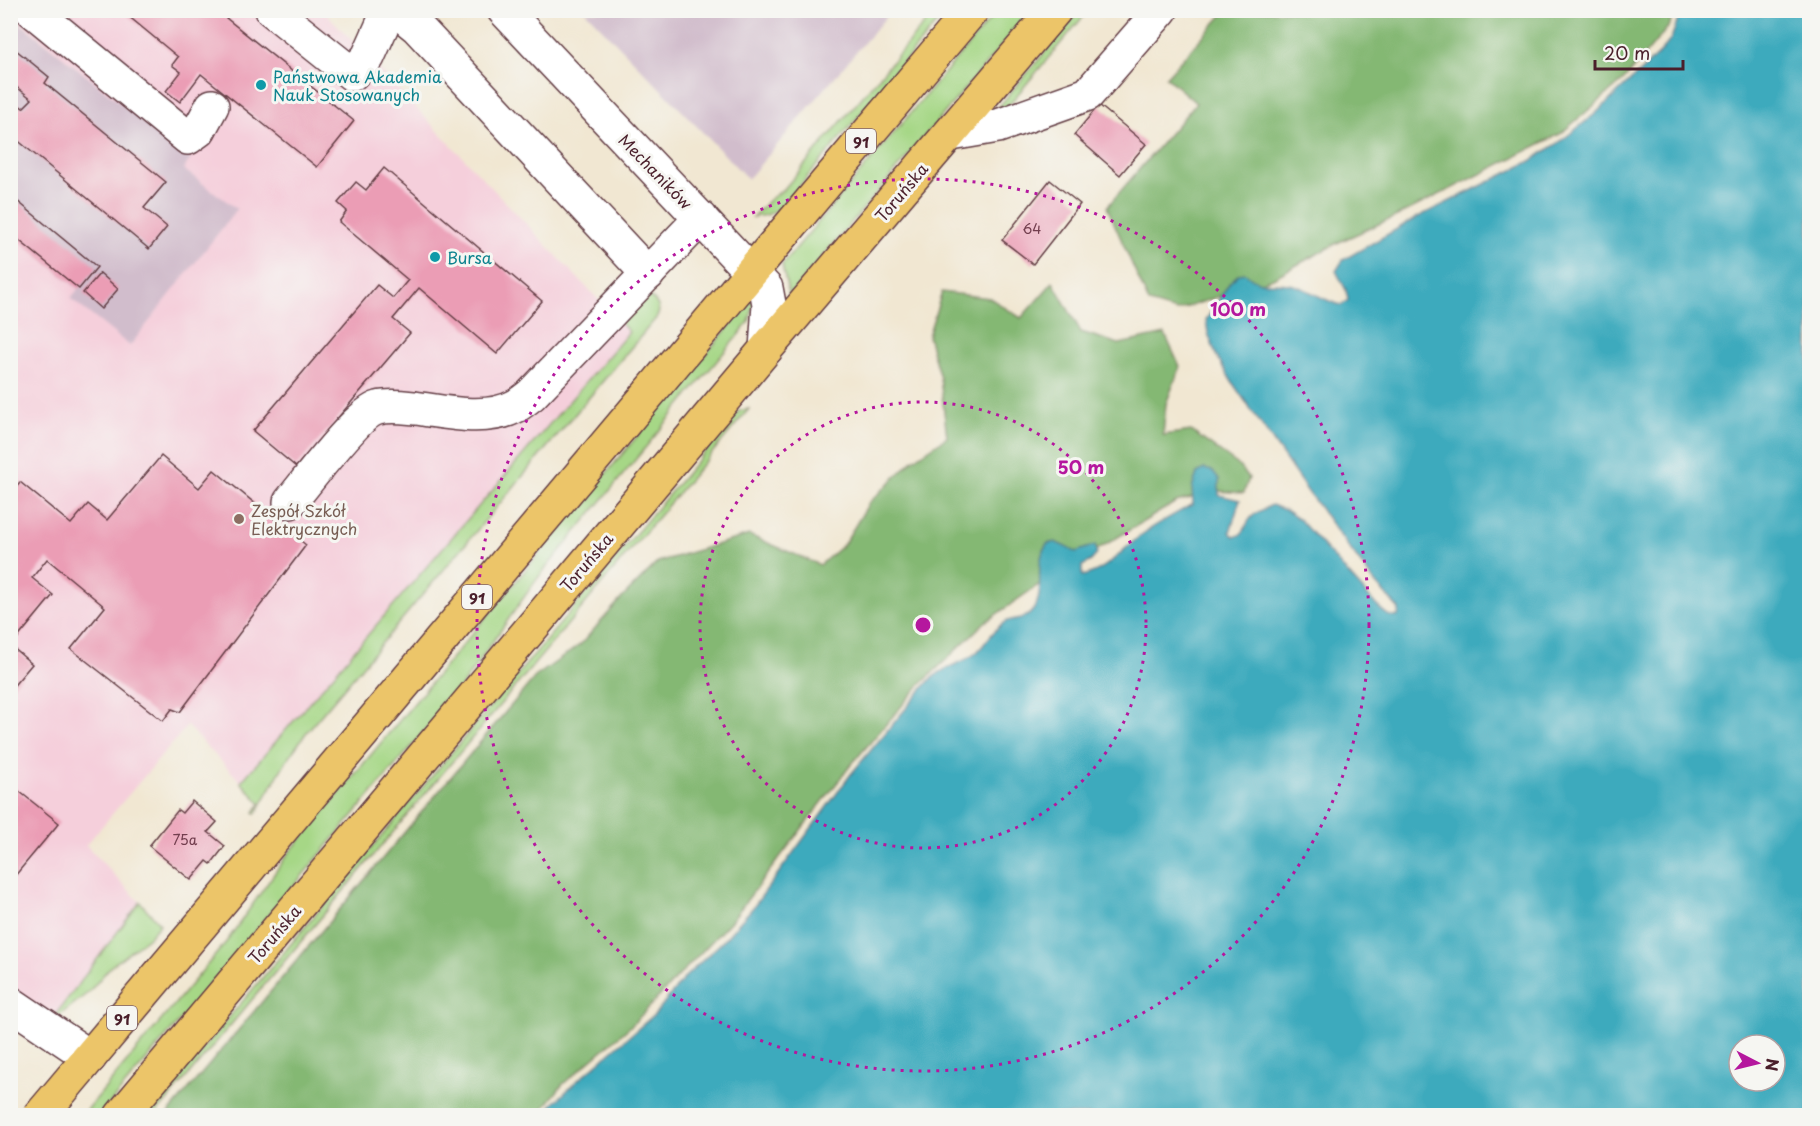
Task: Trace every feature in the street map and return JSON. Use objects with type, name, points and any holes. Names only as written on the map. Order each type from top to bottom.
[{"type":"main road","name":"91","points":[[40,1116],[382,712],[749,271],[972,10]]},
{"type":"main road","name":"Toruńska","points":[[121,1116],[1054,10]]},
{"type":"street","points":[[32,10],[188,138],[199,130],[212,106]]},
{"type":"street","points":[[272,10],[352,74],[368,57],[389,10]]},
{"type":"street","points":[[396,10],[417,27],[648,274]]},
{"type":"street","name":"Mechaników","points":[[504,10],[766,288],[769,304],[766,349]]},
{"type":"street","points":[[951,134],[998,126],[1088,94],[1161,10]]},
{"type":"street","points":[[290,502],[361,419],[377,408],[403,407],[486,414],[505,411],[517,406],[531,395],[701,218]]},
{"type":"street","points":[[10,1003],[90,1057]]},
{"type":"shaded area","name":"Zespół Szkół Elektrycznych","points":[[11,11],[324,11],[629,332],[241,782],[187,726],[86,845],[140,902],[56,1014],[11,1010],[11,233],[79,289],[71,299],[190,160],[11,15]]},
{"type":"shaded area","points":[[585,11],[891,11],[748,179]]},
{"type":"shaded area","points":[[10,15],[191,159],[183,169],[237,209],[130,346],[71,299],[78,289],[11,233]]},
{"type":"green space","points":[[936,10],[947,11],[782,207],[767,215],[753,217],[769,200],[784,189]]},
{"type":"green space","points":[[997,11],[1031,11],[789,296],[782,265]]},
{"type":"green space","points":[[1080,11],[1088,11],[1002,113],[995,111]]},
{"type":"green space","points":[[1226,11],[1673,11],[1670,25],[1623,81],[1560,134],[1399,215],[1339,242],[1273,278],[1176,311],[1149,303],[1107,207],[1196,103],[1166,77]]},
{"type":"green space","points":[[1053,282],[1081,332],[1119,344],[1165,334],[1180,367],[1166,404],[1163,435],[1191,431],[1237,464],[1249,478],[1244,493],[1217,491],[1176,502],[1040,584],[984,623],[919,686],[850,766],[731,921],[632,1025],[563,1084],[538,1115],[166,1116],[535,677],[581,644],[658,562],[749,535],[820,565],[844,544],[869,503],[913,460],[947,437],[940,378],[928,336],[942,292],[990,298],[1021,318]]},
{"type":"green space","points":[[641,290],[652,298],[659,308],[657,317],[306,733],[285,763],[256,814],[254,812],[261,804],[241,782],[629,332],[615,317]]},
{"type":"green space","points":[[751,300],[755,300],[749,322],[537,579],[455,695],[100,1115],[82,1116],[227,941],[288,854]]},
{"type":"green space","points":[[749,409],[155,1115],[147,1115],[739,411]]},
{"type":"green space","points":[[140,902],[160,924],[149,937],[110,967],[89,992],[56,1018],[56,1014]]},
{"type":"water","points":[[1681,11],[1809,11],[1809,1115],[545,1115],[577,1081],[655,1014],[686,976],[723,941],[755,905],[851,774],[929,681],[976,653],[1005,622],[1023,617],[1033,610],[1039,595],[1040,561],[1047,544],[1055,542],[1076,552],[1095,545],[1097,554],[1082,566],[1082,576],[1092,573],[1108,564],[1144,533],[1193,504],[1192,488],[1197,473],[1204,469],[1213,471],[1219,479],[1219,495],[1240,500],[1230,532],[1234,537],[1241,534],[1251,518],[1272,505],[1285,510],[1300,520],[1383,612],[1389,616],[1398,616],[1399,609],[1376,584],[1308,492],[1232,382],[1216,355],[1206,320],[1230,282],[1239,274],[1245,273],[1263,283],[1294,285],[1342,305],[1348,300],[1346,290],[1336,271],[1343,260],[1416,218],[1529,162],[1557,144],[1595,114],[1661,52],[1671,39]]},
{"type":"building","name":"Państwowa Akademia Nauk Stosowanych","points":[[121,10],[216,10],[354,121],[317,167],[201,74],[180,102],[166,91],[181,72],[172,65],[178,57]]},
{"type":"building","points":[[10,45],[49,77],[45,83],[166,182],[144,208],[167,227],[149,249],[10,134],[10,98],[23,108],[32,99],[10,82]]},
{"type":"building","points":[[1099,105],[1146,144],[1120,175],[1074,135]]},
{"type":"building","points":[[384,168],[542,301],[497,354],[419,288],[393,319],[410,333],[296,467],[253,431],[377,285],[393,298],[408,280],[339,222],[347,211],[338,203],[356,182],[366,190]]},
{"type":"building","points":[[1050,180],[1080,204],[1033,264],[1002,240]]},
{"type":"building","points":[[10,195],[97,267],[79,289],[10,233]]},
{"type":"building","points":[[100,273],[118,289],[101,309],[83,293]]},
{"type":"building","points":[[161,456],[199,488],[214,470],[306,545],[180,712],[172,709],[163,721],[71,649],[105,607],[47,559],[32,578],[53,595],[11,646],[32,664],[10,690],[10,493],[20,482],[71,524],[88,504],[107,520]]},
{"type":"building","points":[[10,784],[59,823],[14,877],[10,874]]},
{"type":"building","points":[[192,801],[217,822],[208,832],[225,846],[211,864],[207,861],[191,880],[149,846],[178,810],[182,813]]},
{"type":"place","name":"Państwowa Akademia Nauk Stosowanych","points":[[261,85]]},
{"type":"place","name":"Bursa","points":[[435,257]]},
{"type":"place","name":"Zespół Szkół Elektrycznych","points":[[239,519]]}]
